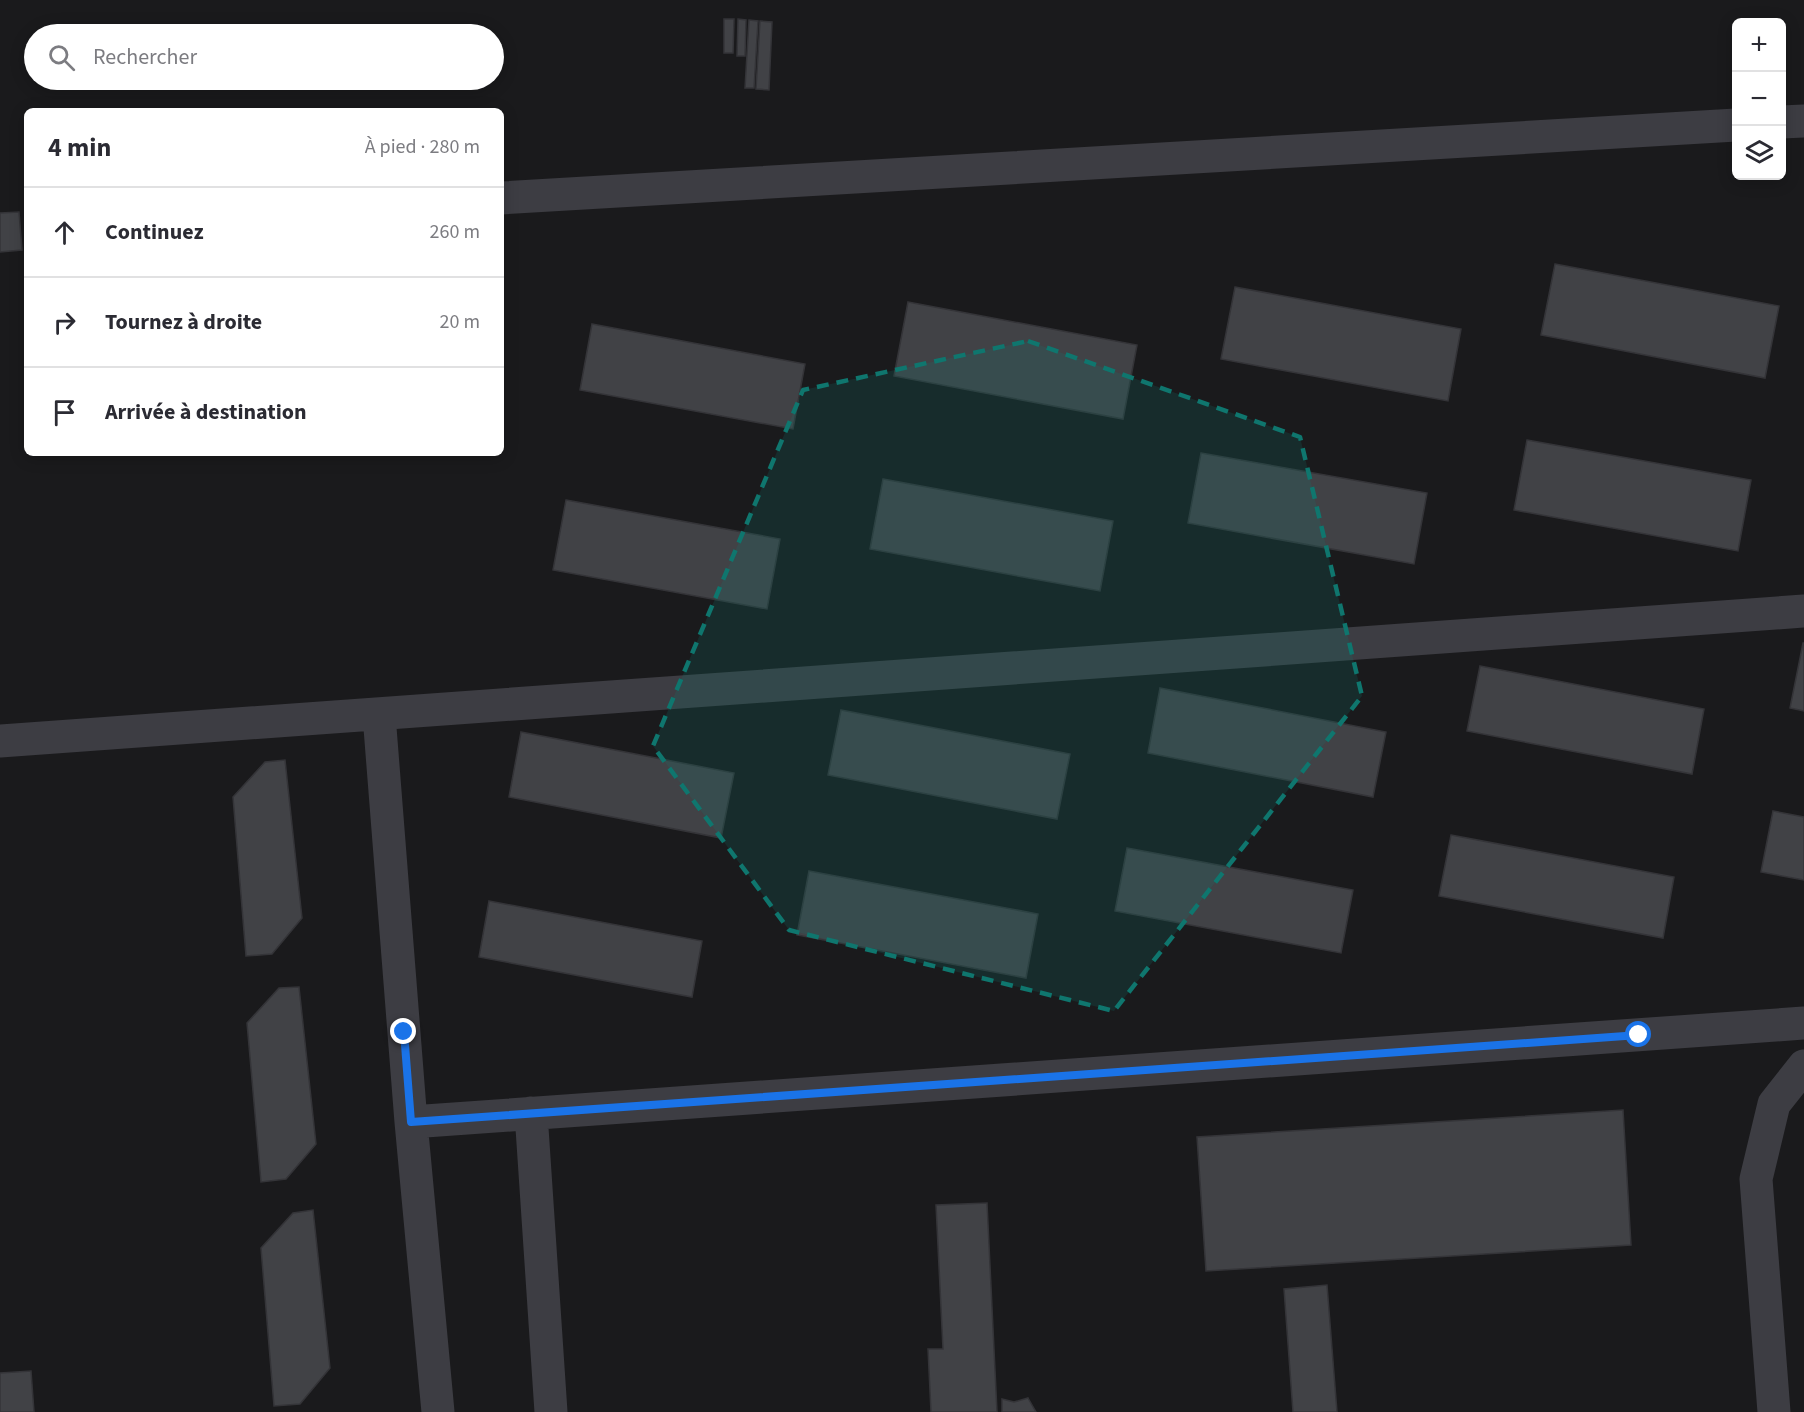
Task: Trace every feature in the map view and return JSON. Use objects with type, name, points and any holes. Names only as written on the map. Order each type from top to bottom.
[{"type":"street","points":[[1786,122],[1804,121]]},
{"type":"street","points":[[504,198],[1732,125]]},
{"type":"street","points":[[0,741],[1804,611]]},
{"type":"street","points":[[379,715],[411,1122],[438,1412]]},
{"type":"street","points":[[411,1122],[1804,1023]]},
{"type":"street","points":[[1774,1412],[1756,1179],[1774,1104],[1804,1066]]},
{"type":"street","points":[[531,1113],[550,1412]]},
{"type":"highlighted area","points":[[1028,341],[1300,437],[1362,696],[1114,1011],[789,930],[653,746],[803,390]]},
{"type":"building","points":[[724,19],[734,19],[733,53],[724,53]]},
{"type":"building","points":[[738,19],[746,20],[745,56],[737,56]]},
{"type":"building","points":[[749,20],[758,21],[754,88],[745,88]]},
{"type":"building","points":[[760,21],[772,22],[769,90],[756,89]]},
{"type":"building","points":[[19,212],[22,250],[0,252],[0,213]]},
{"type":"building","points":[[1555,264],[1779,306],[1765,378],[1541,335]]},
{"type":"building","points":[[1235,287],[1461,329],[1448,401],[1221,359]]},
{"type":"building","points":[[908,302],[1137,345],[1123,419],[894,376]]},
{"type":"building","points":[[592,324],[805,364],[793,429],[580,390]]},
{"type":"building","points":[[1527,440],[1751,480],[1738,551],[1514,510]]},
{"type":"building","points":[[1201,453],[1427,493],[1414,564],[1188,523]]},
{"type":"building","points":[[883,479],[1113,521],[1100,591],[870,549]]},
{"type":"building","points":[[566,500],[780,539],[767,609],[553,570]]},
{"type":"building","points":[[1804,643],[1804,711],[1790,708]]},
{"type":"building","points":[[1480,666],[1704,709],[1692,774],[1467,731]]},
{"type":"building","points":[[1160,688],[1386,732],[1373,797],[1148,753]]},
{"type":"building","points":[[841,710],[1070,754],[1057,819],[828,775]]},
{"type":"building","points":[[521,732],[734,773],[721,838],[509,797]]},
{"type":"building","points":[[285,760],[302,918],[272,954],[246,956],[233,797],[265,762]]},
{"type":"building","points":[[1773,811],[1804,817],[1804,880],[1761,872]]},
{"type":"building","points":[[1451,835],[1674,877],[1663,938],[1439,896]]},
{"type":"building","points":[[1127,848],[1353,890],[1341,953],[1115,911]]},
{"type":"building","points":[[809,871],[1038,914],[1026,978],[797,935]]},
{"type":"building","points":[[489,901],[702,941],[692,997],[479,957]]},
{"type":"building","points":[[299,987],[316,1144],[286,1179],[261,1182],[247,1023],[279,988]]},
{"type":"building","points":[[1623,1110],[1631,1245],[1206,1271],[1197,1137]]},
{"type":"building","points":[[987,1203],[997,1412],[931,1412],[928,1349],[943,1349],[936,1205]]},
{"type":"building","points":[[313,1210],[330,1368],[300,1404],[274,1406],[261,1248],[293,1213]]},
{"type":"building","points":[[1327,1285],[1337,1412],[1293,1412],[1284,1289]]},
{"type":"building","points":[[31,1371],[34,1412],[0,1412],[0,1373]]},
{"type":"building","points":[[1028,1398],[1036,1412],[1002,1412],[1002,1399],[1014,1402]]},
{"type":"route","points":[[404,1032],[411,1122],[1639,1035]]}]
